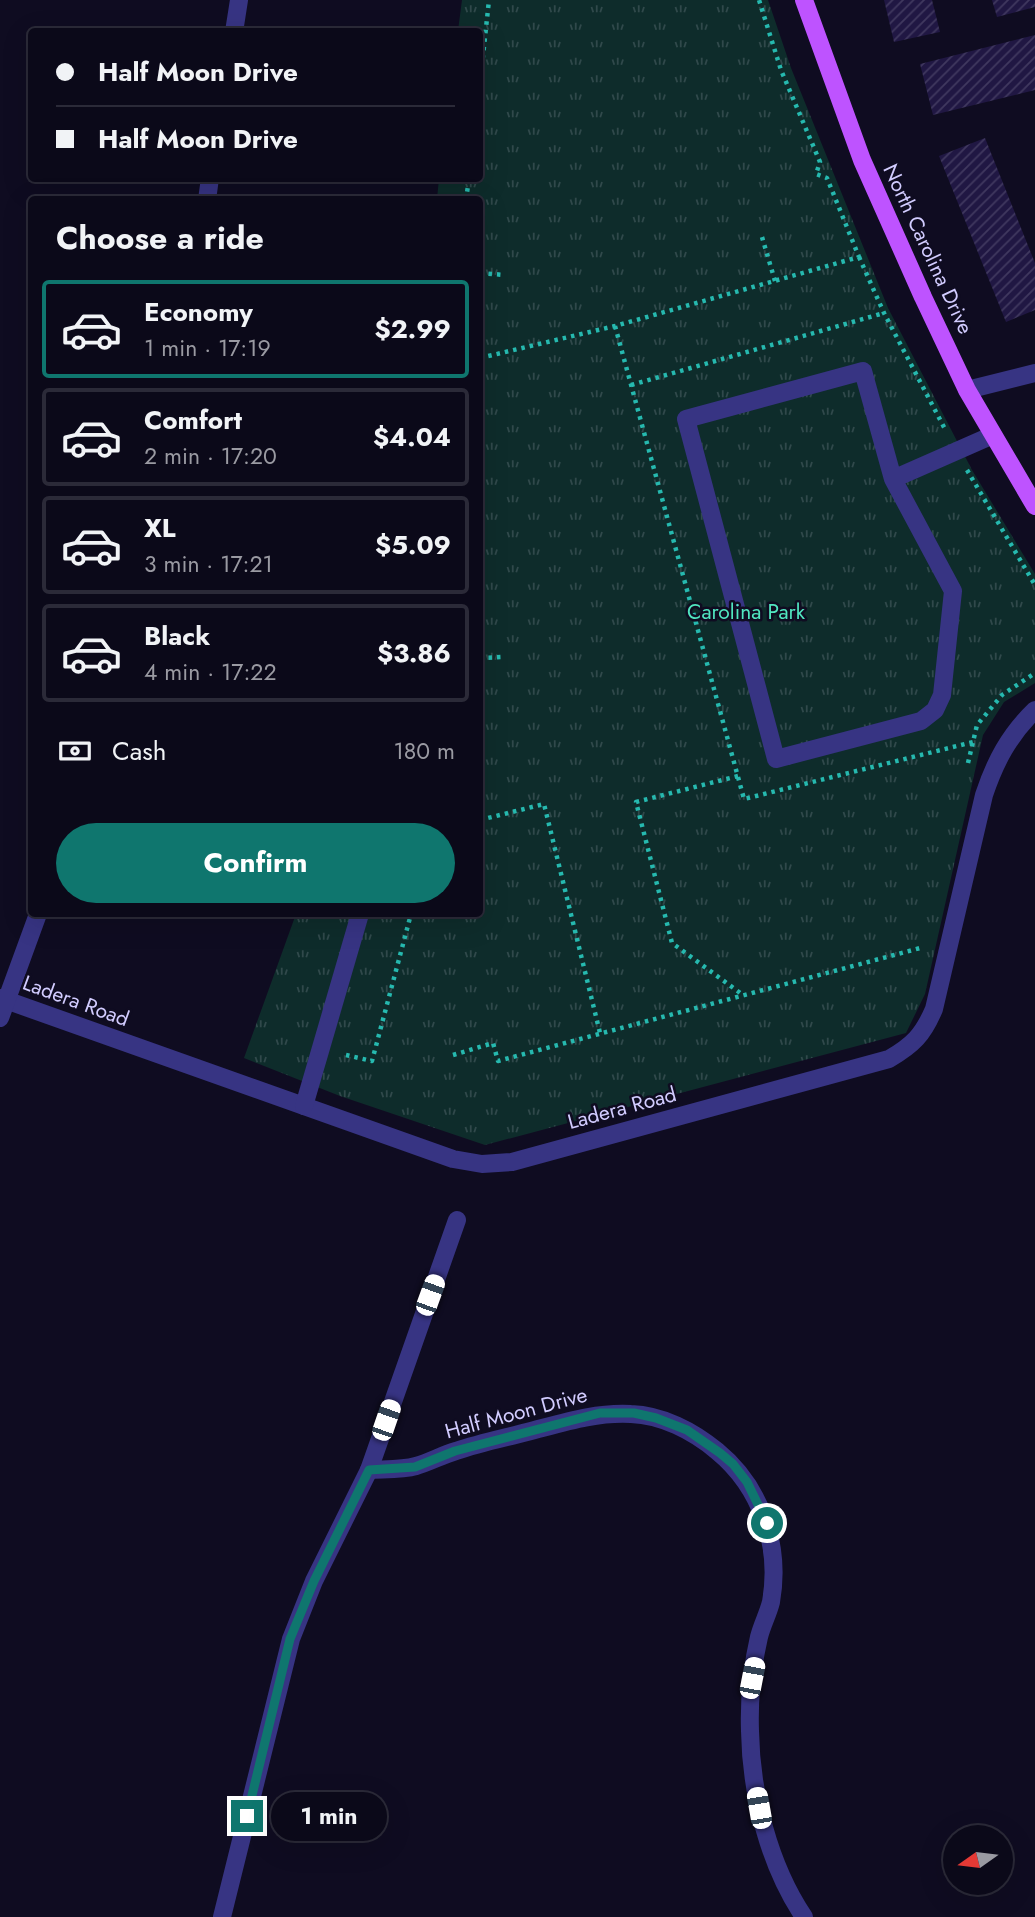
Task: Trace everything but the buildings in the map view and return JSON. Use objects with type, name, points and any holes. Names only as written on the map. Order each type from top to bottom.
[{"type":"main road","name":"North Carolina Drive","points":[[804,0],[862,160],[967,390],[1035,506]]},
{"type":"street","points":[[235,28],[239,0]]},
{"type":"street","points":[[863,371],[893,479],[953,591],[942,695],[935,710],[921,720],[776,759],[686,419],[863,371]]},
{"type":"street","points":[[967,390],[1035,373]]},
{"type":"street","points":[[893,479],[993,435]]},
{"type":"street","name":"Ladera Road","points":[[3,999],[453,1159],[482,1164],[502,1162],[889,1059],[909,1047],[925,1029],[933,1009],[984,795],[994,764],[1017,727],[1035,710]]},
{"type":"street","points":[[0,1018],[3,999],[37,917]]},
{"type":"street","points":[[304,1106],[359,917]]},
{"type":"street","points":[[222,1917],[290,1639],[314,1581],[369,1470],[457,1220]]},
{"type":"street","name":"Half Moon Drive","points":[[369,1470],[415,1467],[455,1451],[600,1413],[634,1413],[656,1418],[687,1430],[733,1464],[747,1482],[767,1523],[772,1545],[771,1602],[760,1634],[752,1678],[752,1765],[768,1842],[804,1917]]},
{"type":"path","points":[[483,56],[489,0]]},
{"type":"path","points":[[759,0],[781,69],[820,162],[816,174],[827,178],[884,313],[957,451],[1035,585]]},
{"type":"path","points":[[762,237],[775,281]]},
{"type":"path","points":[[483,358],[615,326],[859,257]]},
{"type":"path","points":[[483,273],[505,275]]},
{"type":"path","points":[[631,385],[884,313]]},
{"type":"path","points":[[615,326],[744,799],[973,742]]},
{"type":"path","points":[[483,658],[503,657]]},
{"type":"path","points":[[738,776],[636,802],[672,943],[743,995]]},
{"type":"path","points":[[483,819],[544,804],[600,1033]]},
{"type":"path","points":[[346,1055],[372,1060],[410,917]]},
{"type":"path","points":[[453,1055],[493,1043],[498,1060],[925,947]]},
{"type":"green space","name":"Carolina Park","points":[[462,0],[768,0],[791,68],[888,308],[972,470],[1035,574],[1035,683],[1004,702],[983,735],[925,994],[906,1033],[485,1145],[340,1096],[244,1058],[295,917],[483,917],[483,196],[437,196],[439,182],[483,182],[483,28],[458,28]]},
{"type":"route","points":[[247,1816],[290,1639],[314,1581],[369,1470],[415,1467],[455,1451],[600,1413],[634,1413],[687,1430],[720,1453],[747,1482],[767,1523]]}]
